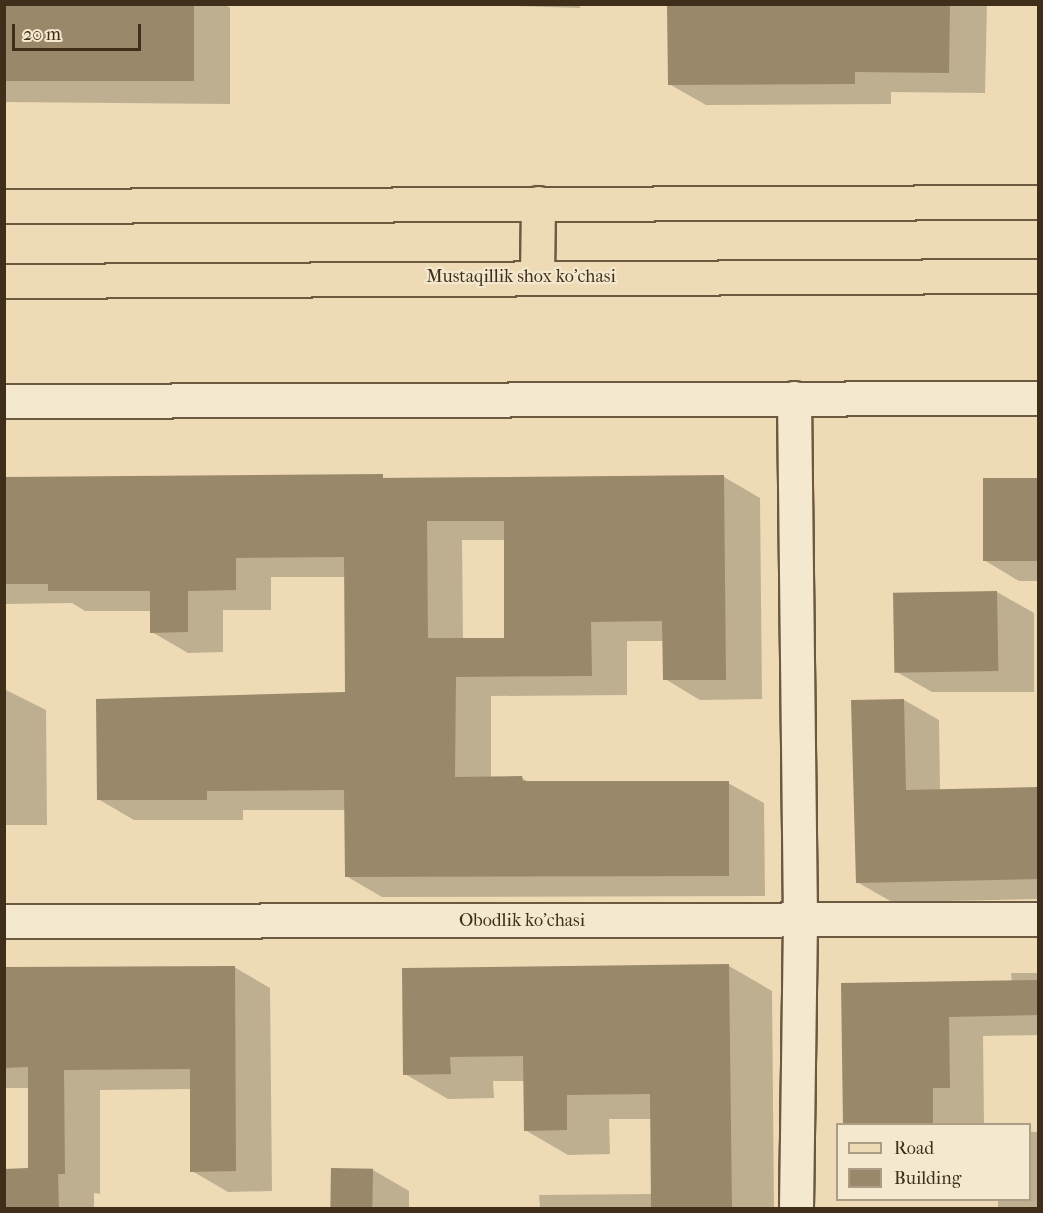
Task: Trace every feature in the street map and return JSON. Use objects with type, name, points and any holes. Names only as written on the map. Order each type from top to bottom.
[{"type":"main road","points":[[4,206],[1038,202]]},
{"type":"main road","points":[[537,276],[538,203]]},
{"type":"main road","name":"Mustaqillik shox ko'chasi","points":[[4,281],[537,276],[1038,276]]},
{"type":"street","points":[[795,398],[800,921],[796,1209]]},
{"type":"street","points":[[4,401],[1038,398]]},
{"type":"street","name":"Obodlik ko'chasi","points":[[4,921],[1038,919]]},
{"type":"building","points":[[4,4],[194,4],[194,81],[4,81]]},
{"type":"building","points":[[667,4],[950,4],[949,73],[855,72],[855,84],[668,85]]},
{"type":"building","points":[[383,474],[383,478],[724,475],[726,680],[663,680],[662,621],[591,622],[592,676],[456,677],[455,777],[522,776],[523,781],[729,781],[729,876],[345,877],[344,790],[207,791],[207,800],[97,800],[96,699],[345,692],[344,557],[236,558],[236,590],[188,591],[188,632],[150,633],[150,591],[48,591],[48,584],[4,584],[4,477]],"holes":[[[427,521],[504,521],[504,638],[428,638]]]},
{"type":"building","points":[[983,478],[1038,478],[1038,561],[983,561]]},
{"type":"building","points":[[997,591],[998,671],[894,673],[893,593]]},
{"type":"building","points":[[904,699],[906,790],[1038,787],[1038,879],[856,883],[851,700]]},
{"type":"building","points":[[729,964],[732,1209],[651,1209],[650,1094],[567,1095],[567,1130],[524,1131],[523,1056],[450,1057],[451,1074],[403,1075],[402,968]]},
{"type":"building","points":[[235,966],[236,1171],[190,1172],[190,1069],[64,1070],[65,1174],[58,1174],[59,1209],[4,1209],[4,1169],[28,1168],[28,1067],[4,1068],[4,967]]},
{"type":"building","points":[[1038,980],[1038,1015],[949,1017],[950,1088],[933,1088],[933,1123],[843,1123],[841,983]]},
{"type":"building","points":[[331,1168],[373,1169],[372,1208],[330,1208]]}]
